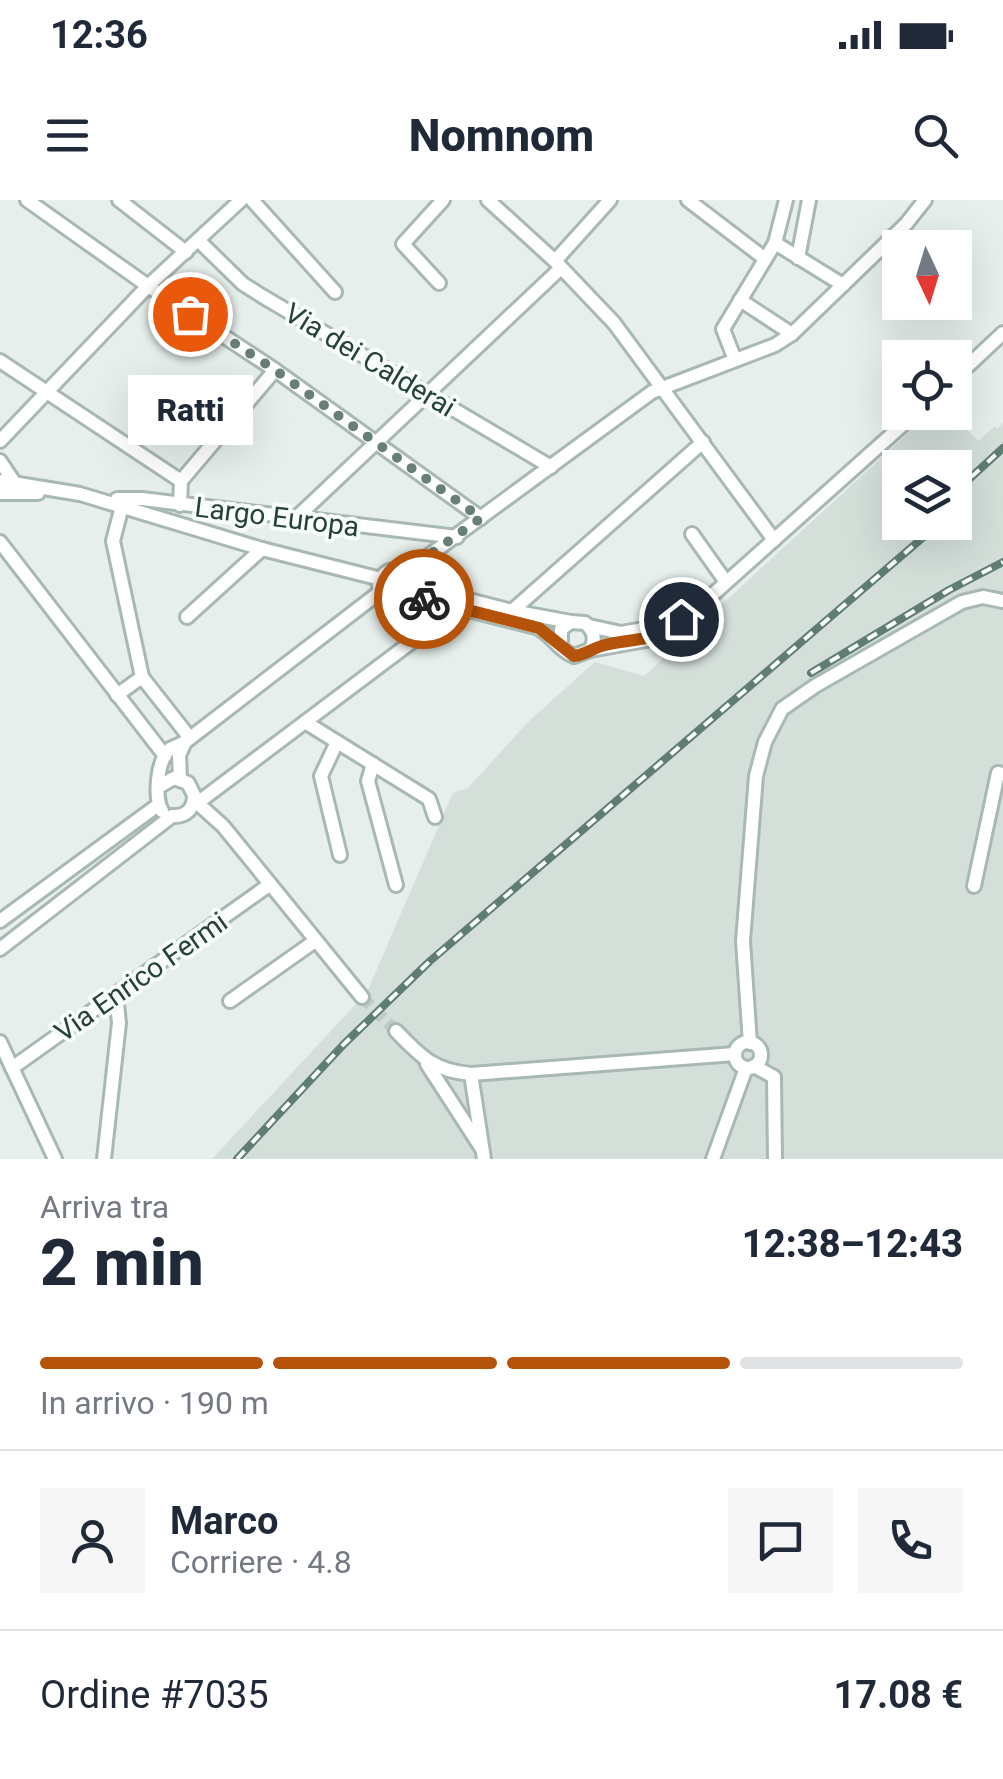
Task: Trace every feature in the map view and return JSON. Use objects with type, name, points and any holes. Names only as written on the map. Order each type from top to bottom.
[{"type":"street","points":[[27,200],[275,370],[481,518]]},
{"type":"street","points":[[119,200],[186,252]]},
{"type":"street","points":[[3,436],[148,286],[241,200]]},
{"type":"street","points":[[252,200],[335,292]]},
{"type":"street","points":[[439,283],[403,244],[443,200]]},
{"type":"street","points":[[488,200],[558,264],[614,323],[774,540]]},
{"type":"street","points":[[296,518],[558,264],[610,200]]},
{"type":"street","points":[[688,200],[764,258]]},
{"type":"street","points":[[735,360],[723,329],[775,243],[786,200]]},
{"type":"street","points":[[798,258],[809,200]]},
{"type":"street","points":[[392,602],[457,537],[661,387],[775,345],[792,334],[925,200]]},
{"type":"street","name":"Via dei Calderai","points":[[198,240],[243,284],[550,468]]},
{"type":"street","points":[[775,243],[843,285]]},
{"type":"street","points":[[740,300],[792,334]]},
{"type":"street","points":[[972,362],[1003,334]]},
{"type":"street","points":[[0,361],[181,481]]},
{"type":"street","points":[[180,504],[181,481],[275,370]]},
{"type":"street","points":[[164,756],[380,586],[391,570],[408,584],[464,610],[539,628],[574,656],[664,635],[897,430]]},
{"type":"street","points":[[512,611],[703,442]]},
{"type":"street","points":[[0,461],[7,482]]},
{"type":"street","name":"Largo Europa","points":[[7,482],[80,494],[380,586]]},
{"type":"street","name":"Largo Europa","points":[[0,493],[80,494]]},
{"type":"street","name":"Largo Europa","points":[[96,499],[142,499],[457,537]]},
{"type":"street","points":[[122,506],[113,541],[142,677],[188,740]]},
{"type":"street","points":[[692,534],[726,582]]},
{"type":"street","points":[[0,542],[164,756],[156,795],[158,805],[172,816]]},
{"type":"street","points":[[187,616],[262,549]]},
{"type":"street","points":[[408,584],[613,632],[654,629],[694,610]]},
{"type":"street","points":[[380,586],[415,640]]},
{"type":"street","points":[[713,1159],[750,1067],[760,1053],[750,1042],[743,940],[756,776],[766,742],[782,710],[815,686],[962,602],[983,597],[1003,600]]},
{"type":"street","points":[[0,949],[172,816],[188,812],[197,800],[446,616],[464,610]]},
{"type":"street","points":[[560,647],[561,629],[571,622]]},
{"type":"street","points":[[589,626],[594,636],[590,650]]},
{"type":"street","points":[[117,695],[142,677]]},
{"type":"street","points":[[306,722],[429,799],[435,817]]},
{"type":"street","points":[[180,779],[179,755],[188,740]]},
{"type":"street","points":[[337,742],[322,782],[340,855]]},
{"type":"street","points":[[373,764],[368,781],[396,885]]},
{"type":"street","points":[[974,886],[998,773],[1003,774]]},
{"type":"street","points":[[160,786],[169,779],[180,779],[191,786],[197,800],[362,996]]},
{"type":"street","points":[[215,818],[216,798],[228,780]]},
{"type":"street","points":[[0,921],[158,805]]},
{"type":"street","name":"Via Enrico Fermi","points":[[12,1068],[269,885]]},
{"type":"street","points":[[230,1002],[315,940]]},
{"type":"street","points":[[104,1159],[119,1023],[116,994]]},
{"type":"street","points":[[396,1031],[426,1062],[483,1154]]},
{"type":"street","points":[[0,1042],[55,1159]]},
{"type":"street","points":[[750,1042],[739,1046],[736,1062],[774,1077],[775,1159]]},
{"type":"street","points":[[426,1062],[454,1073],[472,1074],[735,1054]]},
{"type":"street","points":[[472,1074],[483,1154]]},
{"type":"shaded area","points":[[1003,423],[1003,1159],[212,1159],[367,992],[453,793],[468,788],[529,721],[595,662],[644,676],[882,457],[882,540],[972,540],[972,450],[890,450],[912,430],[968,430],[978,441]]},
{"type":"tunnel","points":[[362,997],[396,1031]]},
{"type":"railway","points":[[972,476],[1003,448]]},
{"type":"railway","points":[[237,1159],[344,1044],[430,961],[920,540]]},
{"type":"railway","points":[[811,673],[1003,562]]},
{"type":"way so far","points":[[190,314],[481,518],[404,573],[411,585],[408,595],[424,599]]},
{"type":"place","name":"Ratti","points":[[190,314]]},
{"type":"route","points":[[424,599],[539,628],[574,656],[602,646],[664,635],[694,610],[681,619]]}]
